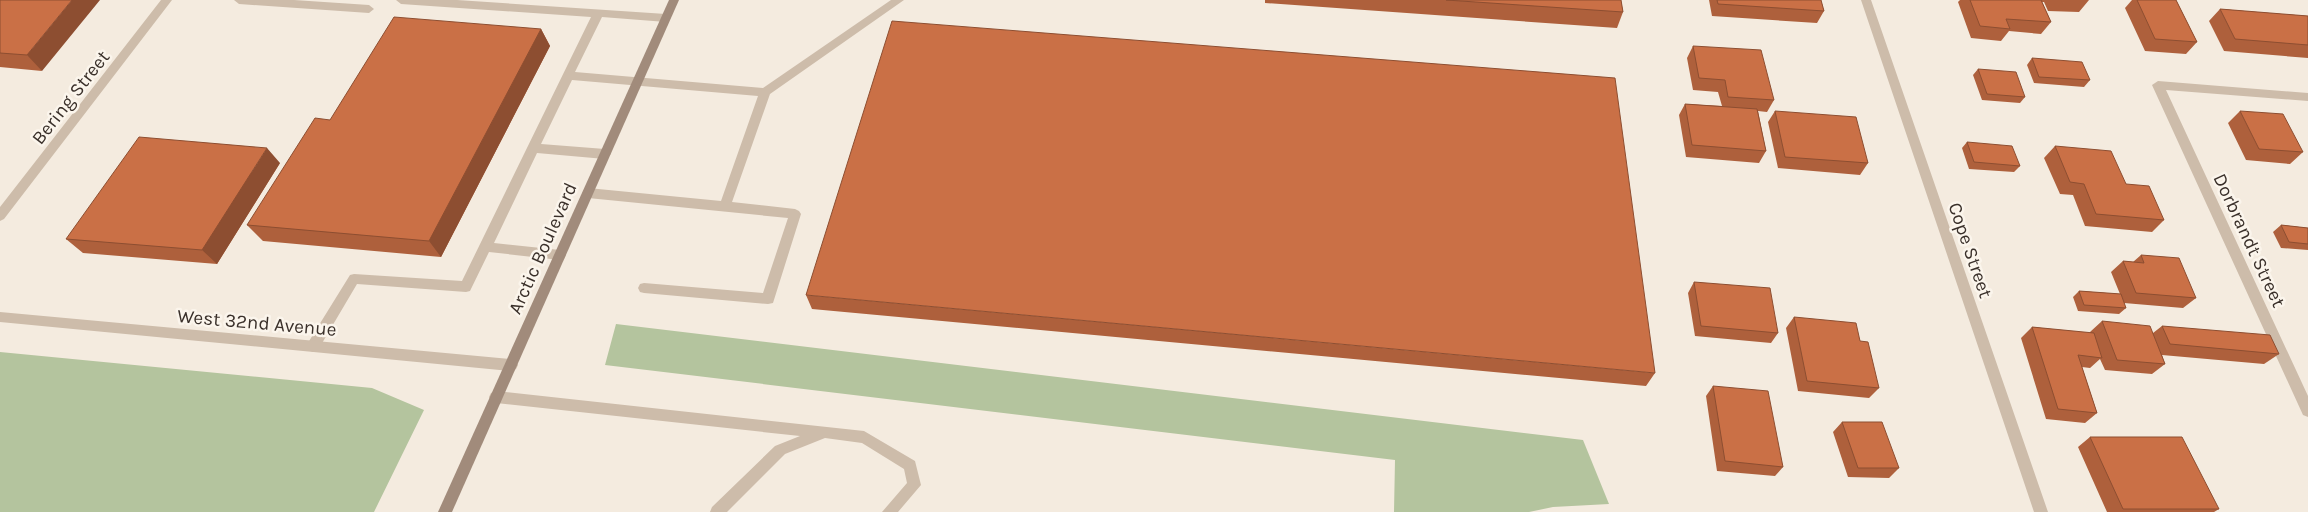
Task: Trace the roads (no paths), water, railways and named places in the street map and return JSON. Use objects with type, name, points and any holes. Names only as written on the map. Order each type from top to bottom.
[{"type":"main road","name":"Arctic Boulevard","points":[[445,512],[674,0]]},
{"type":"street","name":"Bering Street","points":[[0,216],[167,0]]},
{"type":"street","points":[[239,0],[369,9]]},
{"type":"street","points":[[401,0],[666,18]]},
{"type":"street","points":[[725,206],[765,92],[899,0]]},
{"type":"street","name":"Cope Street","points":[[1866,0],[2042,512]]},
{"type":"street","points":[[313,346],[354,279],[466,287],[598,14]]},
{"type":"street","points":[[568,76],[765,92]]},
{"type":"street","name":"Dorbrandt Street","points":[[2308,98],[2158,85],[2308,411]]},
{"type":"street","points":[[533,148],[605,154]]},
{"type":"street","points":[[588,193],[795,214],[768,299],[644,288]]},
{"type":"street","points":[[485,247],[560,255]]},
{"type":"street","name":"West 32nd Avenue","points":[[0,317],[511,365]]},
{"type":"street","points":[[496,397],[864,437],[910,465],[914,485],[889,512]]},
{"type":"street","points":[[717,512],[780,450],[825,432]]}]
